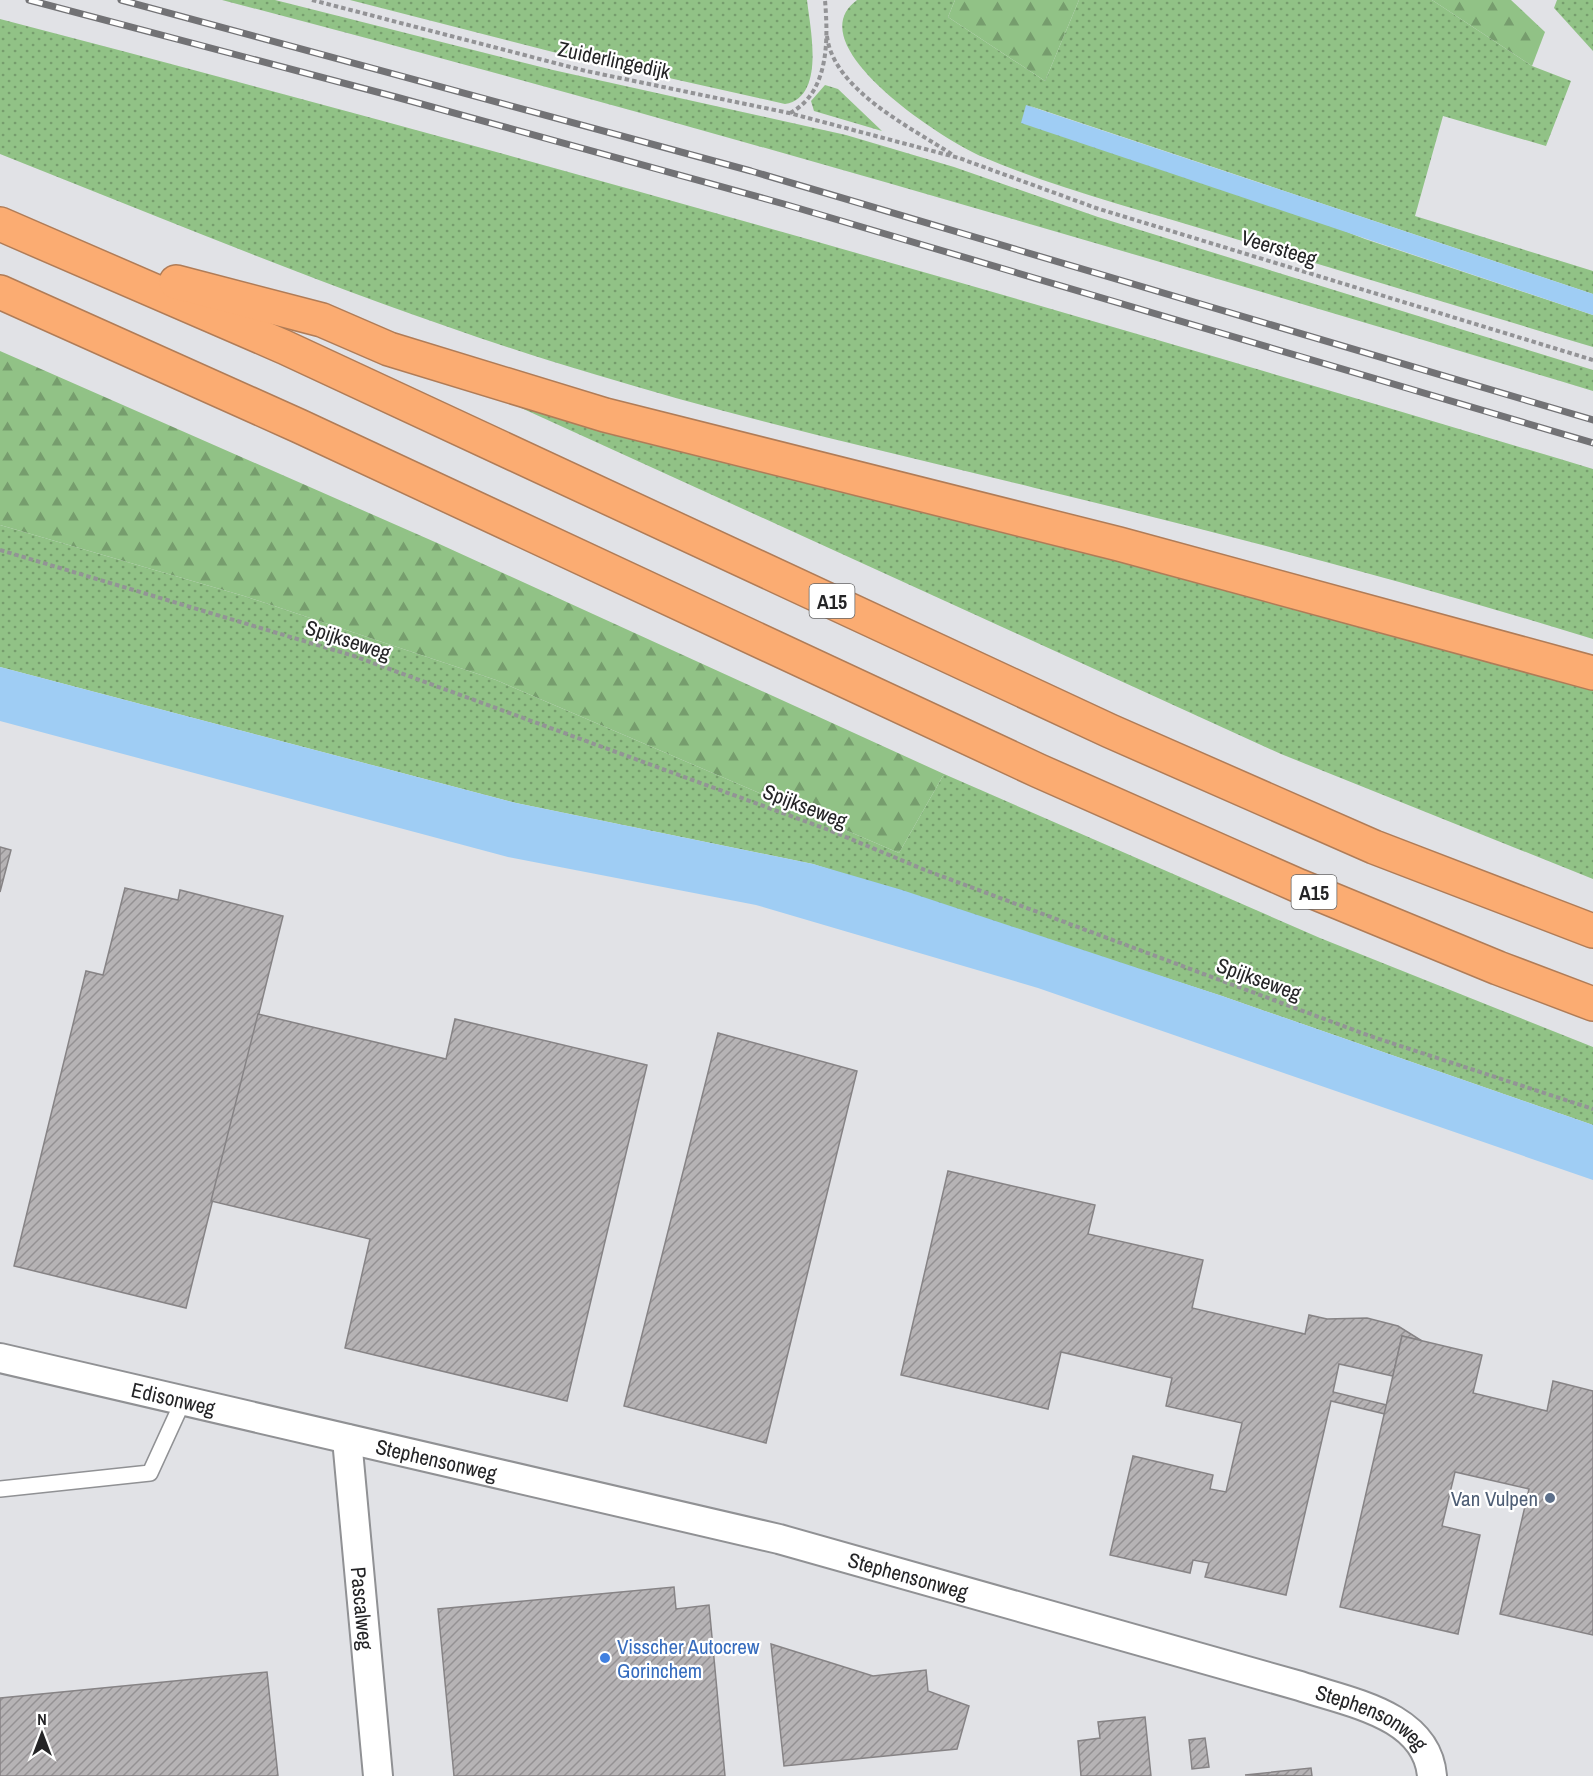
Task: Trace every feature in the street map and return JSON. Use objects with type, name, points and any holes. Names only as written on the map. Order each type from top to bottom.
[{"type":"highway","name":"A15","points":[[0,224],[284,347],[1121,736],[1374,847],[1593,931]]},
{"type":"highway","name":"A15","points":[[77,256],[322,320],[388,349],[605,415],[1108,541],[1593,674]]},
{"type":"highway","name":"A15","points":[[0,292],[39,307],[299,426],[1039,771],[1310,891],[1593,1004]]},
{"type":"street","name":"Edisonweg","points":[[0,1358],[346,1439]]},
{"type":"street","name":"Pascalweg","points":[[346,1439],[378,1776]]},
{"type":"street","name":"Stephensonweg","points":[[346,1439],[779,1539],[1300,1686],[1374,1710],[1402,1724],[1415,1736],[1425,1753],[1432,1776]]},
{"type":"lane","points":[[0,1489],[150,1473],[183,1401]]},
{"type":"path","name":"Zuiderlingedijk","points":[[312,0],[586,70],[789,113]]},
{"type":"path","points":[[789,113],[808,99],[822,69],[827,36],[825,0]]},
{"type":"path","name":"Veersteeg","points":[[827,36],[828,47],[847,80],[890,114],[958,158]]},
{"type":"path","name":"Veersteeg","points":[[789,113],[958,158],[1096,208],[1593,360]]},
{"type":"path","name":"Spijkseweg","points":[[0,550],[354,656],[829,830],[925,870],[1370,1036],[1593,1109]]},
{"type":"green space","points":[[222,0],[275,0],[553,70],[846,135],[954,167],[1098,217],[1593,370],[1593,391],[1252,289],[738,140]]},
{"type":"green space","points":[[350,0],[807,0],[812,43],[811,75],[806,89],[798,99],[785,104],[553,52]]},
{"type":"green space","points":[[857,0],[955,0],[948,17],[1045,81],[1079,0],[1432,0],[1532,66],[1571,81],[1546,146],[1443,116],[1415,216],[1593,271],[1593,294],[1027,105],[1365,239],[1593,315],[1593,347],[1098,198],[983,157],[964,148],[911,113],[883,90],[860,65],[845,41],[843,19]]},
{"type":"green space","points":[[955,0],[1079,0],[1045,81],[948,17]]},
{"type":"green space","points":[[1432,0],[1511,0],[1545,32],[1532,66]]},
{"type":"green space","points":[[1557,0],[1593,0],[1593,51],[1554,8]]},
{"type":"green space","points":[[0,19],[400,126],[798,237],[1196,351],[1593,469],[1593,639],[1385,578],[1245,541],[651,391],[445,326],[296,271],[0,154]]},
{"type":"green space","points":[[825,85],[838,89],[882,131],[814,111],[811,101]]},
{"type":"green space","points":[[0,351],[435,542],[944,774],[899,853],[496,680],[244,596],[0,525]]},
{"type":"green space","points":[[506,401],[819,481],[1593,687],[1593,879],[1281,754]]},
{"type":"green space","points":[[0,525],[244,596],[496,680],[899,853],[944,774],[1320,938],[1593,1047],[1593,1125],[1222,996],[813,864],[516,803],[0,667]]},
{"type":"water","points":[[1026,105],[1593,294],[1593,315],[1021,123]]},
{"type":"water","points":[[0,667],[516,803],[813,864],[902,890],[1222,996],[1593,1125],[1593,1180],[1038,988],[756,905],[508,857],[0,721]]},
{"type":"building","points":[[0,847],[11,850],[0,892]]},
{"type":"building","points":[[125,888],[178,900],[180,890],[283,916],[186,1308],[14,1266],[86,971],[103,975]]},
{"type":"building","points":[[258,1014],[446,1059],[455,1019],[647,1065],[567,1401],[345,1348],[370,1239],[211,1201]]},
{"type":"building","points":[[718,1033],[857,1071],[766,1443],[624,1406]]},
{"type":"building","points":[[948,1171],[1095,1205],[1088,1234],[1203,1260],[1192,1308],[1305,1334],[1309,1315],[1327,1319],[1367,1318],[1398,1326],[1422,1341],[1402,1336],[1393,1376],[1339,1364],[1333,1392],[1387,1405],[1385,1414],[1331,1401],[1286,1595],[1205,1577],[1209,1563],[1193,1560],[1190,1573],[1110,1555],[1133,1456],[1213,1475],[1210,1489],[1226,1492],[1242,1423],[1166,1406],[1172,1378],[1061,1352],[1048,1409],[901,1375]]},
{"type":"building","points":[[1402,1336],[1482,1355],[1473,1393],[1547,1411],[1553,1381],[1593,1391],[1593,1635],[1500,1614],[1529,1489],[1455,1472],[1442,1526],[1480,1535],[1458,1634],[1340,1607]]},
{"type":"building","points":[[674,1587],[676,1609],[709,1605],[725,1776],[454,1776],[438,1609]]},
{"type":"building","points":[[771,1644],[873,1676],[926,1670],[928,1691],[969,1706],[957,1749],[784,1766]]},
{"type":"building","points":[[267,1672],[278,1776],[0,1776],[0,1698]]},
{"type":"building","points":[[1145,1717],[1151,1776],[1081,1776],[1078,1741],[1100,1738],[1098,1722]]},
{"type":"building","points":[[1205,1738],[1209,1767],[1192,1769],[1189,1740]]},
{"type":"building","points":[[1311,1768],[1312,1776],[1245,1775]]},
{"type":"railway","points":[[29,0],[396,97],[784,204],[1593,443]]},
{"type":"railway","points":[[121,0],[751,171],[1593,420]]},
{"type":"place","name":"Van Vulpen","points":[[1550,1498]]},
{"type":"place","name":"Visscher Autocrew Gorinchem","points":[[605,1658]]}]
